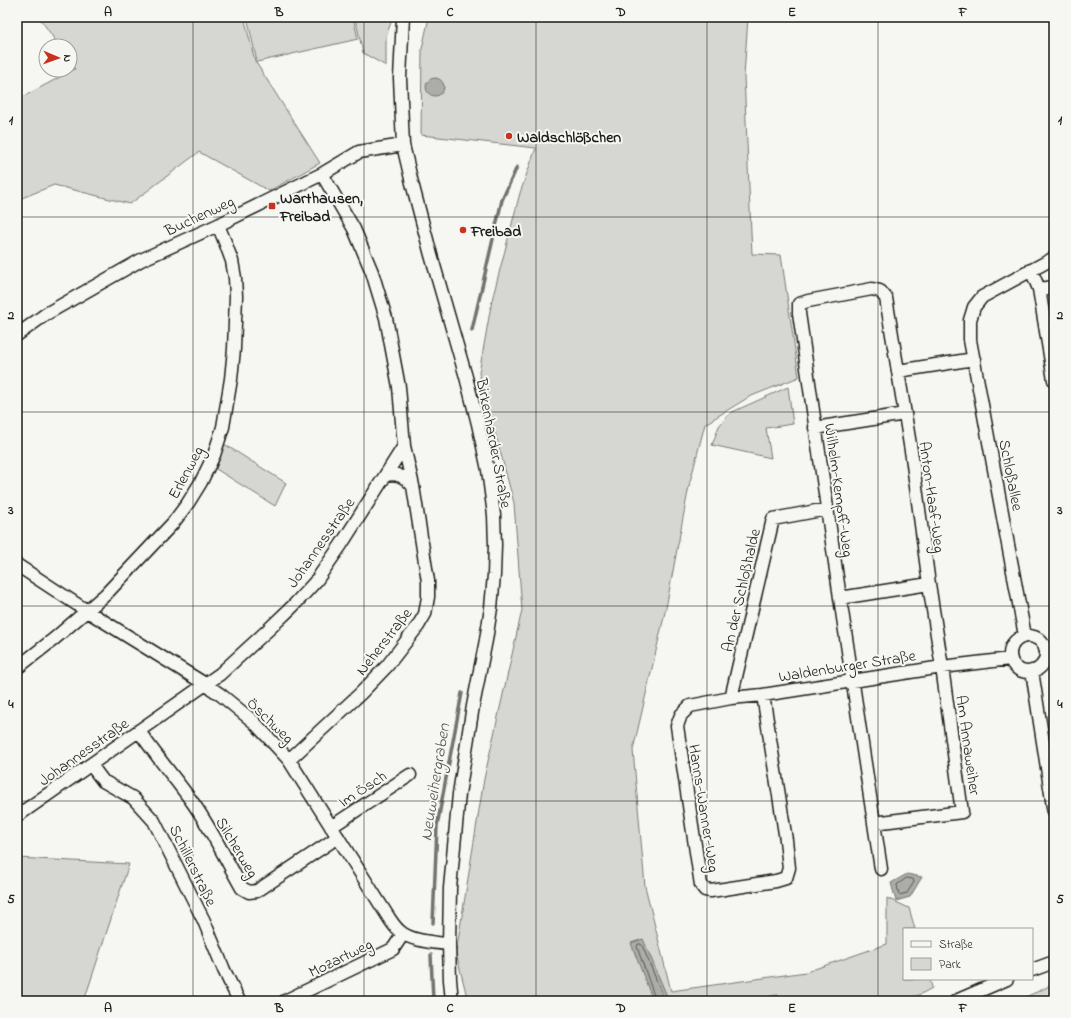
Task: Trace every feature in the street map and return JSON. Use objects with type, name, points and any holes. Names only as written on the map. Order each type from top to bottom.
[{"type":"street","name":"Birkenharder Straße","points":[[404,17],[400,78],[404,145],[412,183],[431,255],[478,424],[488,470],[494,515],[495,545],[491,608],[472,706],[459,794],[450,888],[449,944],[452,1001]]},
{"type":"street","name":"Buchenweg","points":[[17,335],[46,314],[141,260],[218,225],[322,174],[359,152],[404,145]]},
{"type":"street","points":[[322,174],[354,229],[372,272],[386,318],[397,380],[404,446]]},
{"type":"street","name":"Erlenweg","points":[[17,668],[105,595],[173,523],[201,482],[214,455],[223,427],[231,379],[236,296],[232,261],[218,225]]},
{"type":"street","points":[[1054,258],[1031,270],[1039,289],[1054,380]]},
{"type":"street","name":"Schloßallee","points":[[1025,636],[970,340],[970,320],[974,307],[982,297],[1031,270]]},
{"type":"street","points":[[1039,289],[1054,287]]},
{"type":"street","name":"Anton-Haaf-Weg","points":[[799,304],[808,301],[872,290],[880,291],[886,298],[905,414],[942,666]]},
{"type":"street","name":"Wilhelm-Kempff-Weg","points":[[799,304],[815,428],[852,680]]},
{"type":"street","points":[[898,371],[974,359]]},
{"type":"street","points":[[815,428],[905,414]]},
{"type":"street","name":"Johannesstraße","points":[[17,816],[220,674],[269,629],[316,581],[341,545],[404,446]]},
{"type":"street","name":"Neherstraße","points":[[289,760],[356,698],[387,666],[418,626],[425,614],[428,597],[428,581],[413,486],[404,446]]},
{"type":"street","points":[[386,475],[401,475],[413,486]]},
{"type":"street","name":"An der Schloßhalde","points":[[731,698],[773,519],[827,509]]},
{"type":"street","name":"Öschweg","points":[[17,565],[87,611],[205,684],[254,722],[289,760],[389,918],[397,929],[403,934]]},
{"type":"street","points":[[840,598],[929,584]]},
{"type":"street","points":[[1025,636],[1032,636],[1039,639],[1043,645],[1050,650],[1045,657],[1044,662],[1037,669],[1032,671],[1025,672],[1019,670],[1013,665],[1010,659],[1012,644],[1018,638],[1025,636]]},
{"type":"street","name":"Waldenburger Straße","points":[[690,706],[731,698],[764,695],[942,666],[1010,659]]},
{"type":"street","name":"Am Annaweiher","points":[[874,823],[962,812],[942,666]]},
{"type":"street","points":[[1032,671],[1054,813]]},
{"type":"street","points":[[852,680],[881,869]]},
{"type":"street","name":"Hanns-Wanner-Weg","points":[[690,706],[681,715],[677,726],[701,885],[705,890],[712,891],[776,881],[786,878],[789,868],[764,695]]},
{"type":"street","name":"Silcherweg","points":[[139,731],[193,804],[214,837],[242,888],[249,892],[257,891],[334,832]]},
{"type":"street","name":"Schillerstraße","points":[[91,765],[103,781],[133,798],[154,821],[204,921],[224,970],[239,1001]]},
{"type":"street","name":"Im Ösch","points":[[334,832],[410,775]]},
{"type":"street","points":[[403,934],[434,943],[449,944]]},
{"type":"street","name":"Mozartweg","points":[[285,1001],[393,949],[403,934]]},
{"type":"street","points":[[1033,970],[1054,962]]},
{"type":"street","points":[[956,1001],[1005,980]]},
{"type":"green space","points":[[39,17],[244,17],[255,61],[320,163],[269,191],[199,152],[130,204],[54,185],[17,200],[17,100],[58,78],[78,78],[78,38],[53,38]]},
{"type":"green space","points":[[247,17],[353,17],[358,39],[257,62]]},
{"type":"green space","points":[[355,17],[393,17],[386,36],[386,66],[363,53]]},
{"type":"green space","points":[[429,17],[748,17],[744,76],[752,254],[781,255],[799,377],[749,397],[705,424],[689,486],[666,608],[633,750],[645,886],[671,991],[806,972],[887,944],[887,898],[909,908],[915,928],[903,928],[903,980],[930,980],[932,988],[921,994],[903,1001],[468,1001],[456,953],[484,779],[522,610],[514,503],[479,373],[492,300],[520,193],[536,148],[421,135],[422,49]]},
{"type":"green space","points":[[788,387],[793,424],[766,428],[771,458],[712,445],[719,426],[730,413]]},
{"type":"green space","points":[[224,444],[286,483],[275,506],[216,469]]},
{"type":"green space","points":[[17,858],[129,864],[84,1001],[17,1001]]},
{"type":"green space","points":[[1054,984],[1054,1001],[1017,1001]]},
{"type":"water","points":[[435,78],[441,81],[444,87],[441,93],[435,96],[429,93],[426,87],[429,81]]},
{"type":"water","points":[[907,874],[922,877],[910,897],[896,901],[891,883]]},
{"type":"water","points":[[643,939],[669,1001],[653,1001],[631,943]]},
{"type":"water","points":[[778,995],[778,1001],[739,1001]]},
{"type":"waterway","name":"Neuweihergraben","points":[[472,330],[502,200],[517,167]]},
{"type":"waterway","name":"Neuweihergraben","points":[[433,923],[437,826],[462,693]]},
{"type":"waterway","name":"Neuweihergraben","points":[[431,955],[433,1001]]},
{"type":"place","name":"Waldschlößchen","points":[[509,136]]},
{"type":"place","name":"Warthausen, Freibad","points":[[272,206]]},
{"type":"place","name":"Freibad","points":[[463,230]]}]
